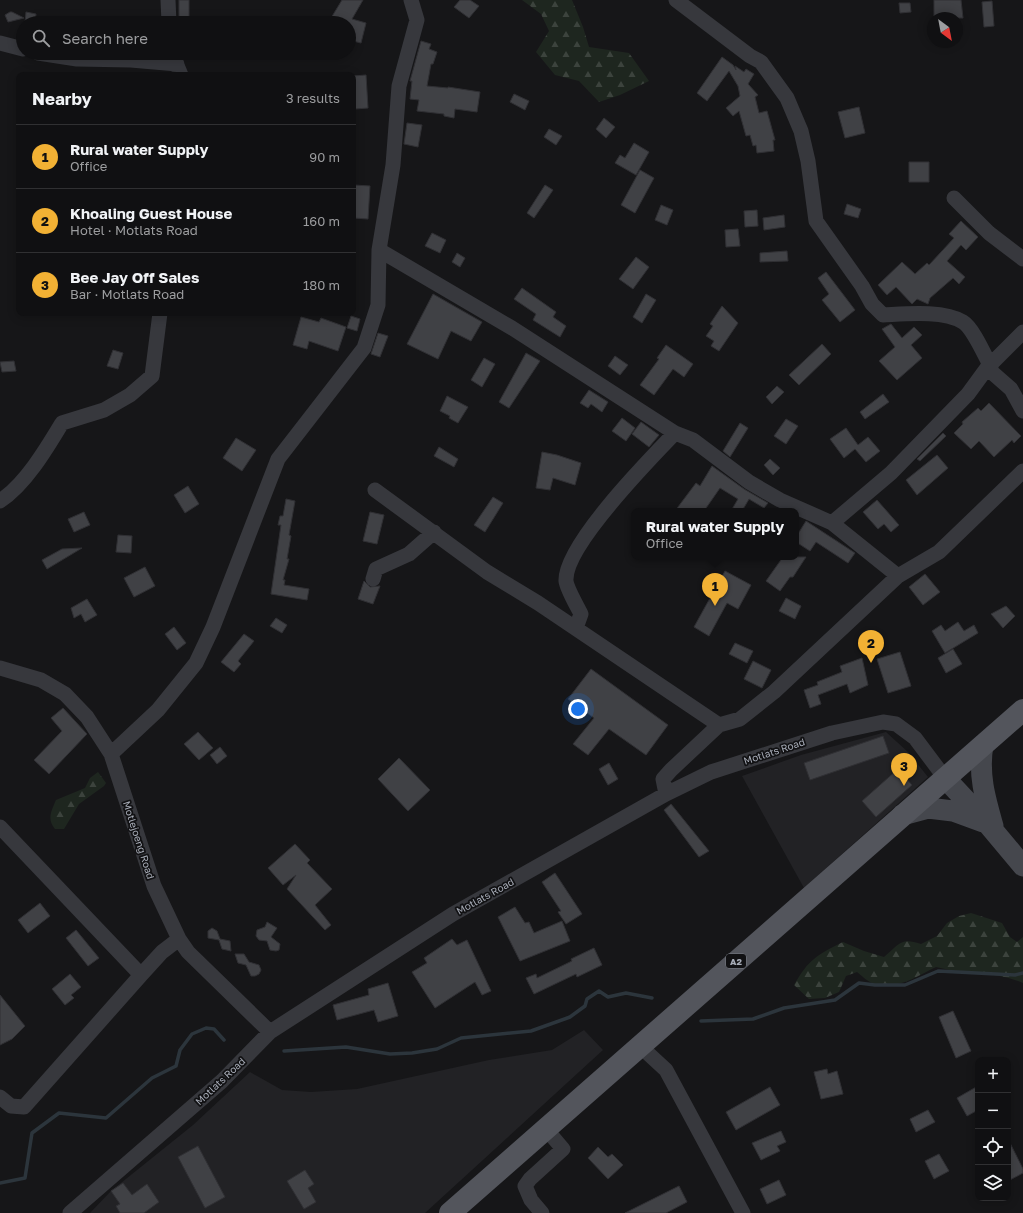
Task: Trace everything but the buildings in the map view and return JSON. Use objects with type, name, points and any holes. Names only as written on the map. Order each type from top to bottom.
[{"type":"main road","name":"A2","points":[[450,1213],[1023,710]]},
{"type":"main road","points":[[983,745],[980,762],[981,783],[990,827]]},
{"type":"main road","points":[[944,778],[990,827],[1023,866]]},
{"type":"main road","points":[[902,815],[928,808],[953,811],[990,827]]},
{"type":"street","points":[[168,0],[169,16]]},
{"type":"street","points":[[111,754],[158,710],[196,663],[214,627],[278,459],[364,348],[378,305],[379,250],[393,165],[399,86],[418,20],[411,0]]},
{"type":"street","points":[[676,0],[750,56],[761,62],[787,98],[801,131],[808,161],[816,221],[862,286],[872,304],[883,315],[936,314],[963,322],[977,340],[989,368],[1011,389],[1023,411]]},
{"type":"street","points":[[0,43],[16,47]]},
{"type":"street","points":[[97,60],[177,64]]},
{"type":"street","points":[[954,198],[989,233],[1023,259]]},
{"type":"street","points":[[379,250],[512,328],[675,433],[694,440],[749,482],[797,508]]},
{"type":"street","points":[[0,501],[6,497],[35,467],[62,423],[104,410],[130,395],[152,376],[160,316]]},
{"type":"street","points":[[832,523],[891,473],[968,394],[989,368],[1023,332]]},
{"type":"street","points":[[576,628],[581,614],[566,581],[569,564],[588,533],[628,481],[675,433]]},
{"type":"street","points":[[666,794],[663,779],[719,725],[740,719],[774,692],[898,576],[939,552],[1023,471]]},
{"type":"street","points":[[375,490],[487,572],[576,628],[719,725]]},
{"type":"street","points":[[799,509],[832,523],[898,576]]},
{"type":"street","points":[[372,579],[376,569],[409,554],[434,532]]},
{"type":"street","name":"Motlejoeng Road","points":[[0,668],[41,680],[65,694],[87,717],[111,754],[154,886],[179,939],[188,952],[270,1032]]},
{"type":"street","name":"Motlats Road","points":[[70,1213],[222,1081],[270,1032],[453,914],[666,794],[711,772],[762,754],[832,733],[883,722],[896,724],[915,738],[944,778]]},
{"type":"street","points":[[0,827],[141,975]]},
{"type":"street","points":[[0,1097],[11,1106],[24,1108],[162,952],[179,939]]},
{"type":"street","points":[[640,1046],[666,1070],[743,1213]]},
{"type":"street","points":[[542,1213],[531,1200],[525,1186],[530,1179],[563,1149],[546,1129]]},
{"type":"shaded area","points":[[886,732],[908,752],[928,777],[804,888],[742,776],[801,755]]},
{"type":"shaded area","points":[[584,1030],[603,1050],[425,1213],[90,1213],[111,1191],[193,1125],[250,1072],[282,1090],[311,1092],[357,1089],[489,1060],[552,1050]]},
{"type":"green space","points":[[522,0],[572,0],[589,47],[629,53],[649,81],[620,95],[599,102],[579,81],[555,75],[536,52],[549,31],[541,14]]},
{"type":"green space","points":[[98,772],[106,783],[104,786],[79,804],[64,829],[55,829],[50,819],[56,800],[85,788],[90,778]]},
{"type":"green space","points":[[971,913],[1002,923],[1010,937],[1017,942],[1023,937],[1023,983],[1001,976],[936,967],[906,982],[890,985],[872,983],[857,972],[846,976],[839,992],[825,998],[809,999],[794,985],[809,963],[820,954],[843,942],[864,951],[884,957],[901,943],[909,941],[921,944],[937,936],[947,923],[959,916]]},
{"type":"waterway","points":[[701,1021],[753,1019],[784,1008],[835,1000],[859,983],[875,985],[905,985],[938,971],[1015,975],[1023,973]]},
{"type":"waterway","points":[[284,1051],[346,1047],[390,1054],[412,1053],[437,1049],[461,1038],[531,1031],[570,1017],[585,1006],[587,999],[599,991],[608,997],[626,993],[652,998]]},
{"type":"waterway","points":[[0,1183],[25,1178],[32,1133],[59,1113],[106,1118],[152,1078],[176,1066],[180,1050],[192,1034],[206,1028],[214,1029],[224,1040]]},
{"type":"place","name":"Rural water Supply","points":[[715,606]]},
{"type":"place","name":"Khoaling Guest House","points":[[871,663]]},
{"type":"place","name":"Bee Jay Off Sales","points":[[904,786]]}]
